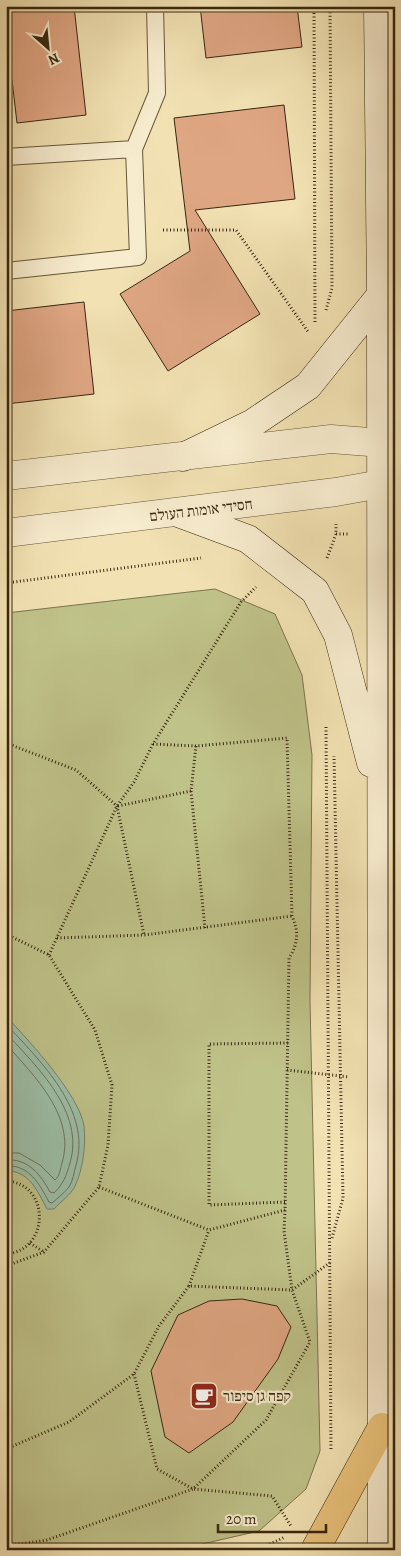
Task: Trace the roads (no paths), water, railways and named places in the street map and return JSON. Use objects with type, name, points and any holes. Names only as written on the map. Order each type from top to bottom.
[{"type":"main road","points":[[378,6],[381,294],[388,443],[382,809],[382,1550]]},
{"type":"main road","points":[[183,457],[253,423],[308,386],[381,294]]},
{"type":"main road","points":[[6,476],[331,439],[388,443]]},
{"type":"main road","name":"חסידי אומות העולם","points":[[6,533],[178,513],[388,482]]},
{"type":"main road","points":[[178,513],[248,539],[315,591],[338,635],[357,702],[382,809]]},
{"type":"main road","points":[[305,1541],[382,1427]]},
{"type":"lane","points":[[6,271],[138,257],[134,149],[157,93],[155,6]]},
{"type":"lane","points":[[6,157],[134,149]]},
{"type":"water","points":[[6,1016],[63,1083],[80,1113],[84,1126],[85,1141],[78,1179],[71,1192],[54,1209],[47,1209],[36,1189],[27,1178],[21,1174],[6,1171]]},
{"type":"place","name":"קפה גן סיפור","points":[[204,1396]]}]
